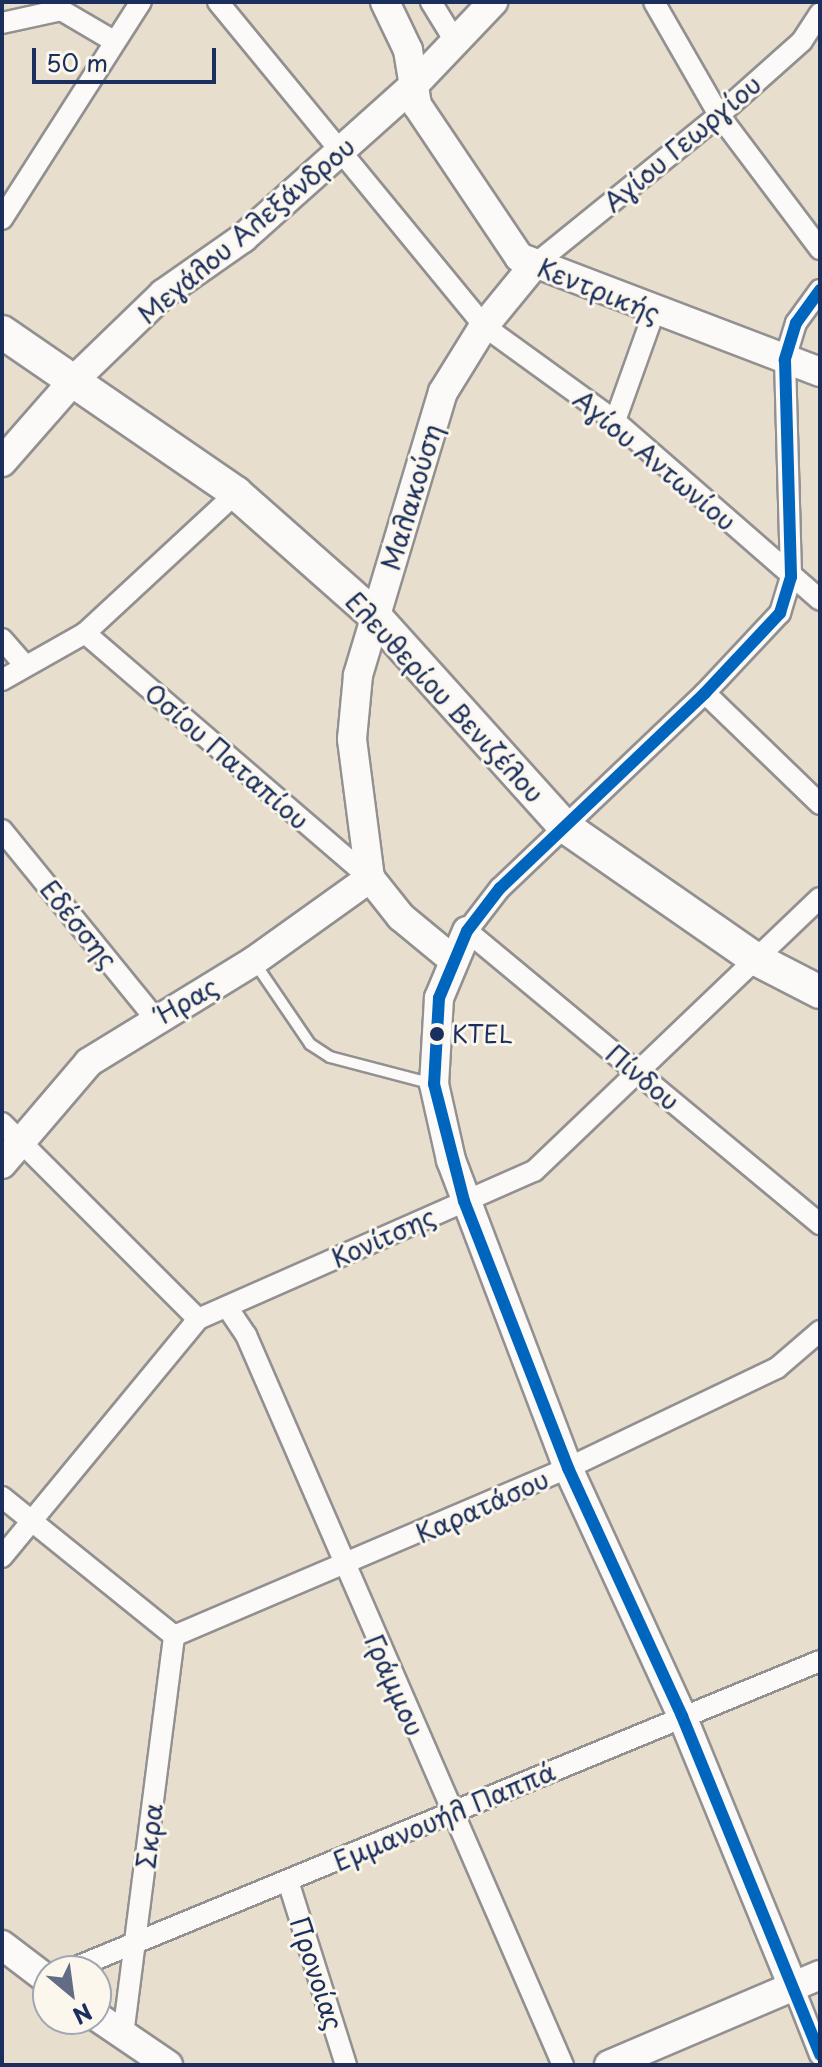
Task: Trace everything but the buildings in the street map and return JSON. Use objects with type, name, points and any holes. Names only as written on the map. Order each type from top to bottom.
[{"type":"main road","name":"Ελευθερίου Βενιζέλου","points":[[2,332],[236,493],[374,615],[564,826],[754,958],[820,992]]},
{"type":"street","points":[[2,219],[112,40],[141,2]]},
{"type":"street","name":"Αγίου Αντωνίου","points":[[218,2],[484,326],[615,421],[820,600]]},
{"type":"street","name":"Κεντρικής","points":[[385,2],[408,50],[417,105],[473,193],[519,257],[654,312],[820,372]]},
{"type":"street","points":[[431,2],[455,41]]},
{"type":"street","name":"Μεγάλου Αλεξάνδρου","points":[[2,462],[72,382],[163,294],[243,238],[414,85],[493,2]]},
{"type":"street","points":[[654,2],[719,115],[820,249]]},
{"type":"street","points":[[2,23],[61,10],[112,40]]},
{"type":"street","name":"Αγίου Γεωργίου","points":[[534,265],[719,115],[802,41],[820,13]]},
{"type":"street","name":"Μαλακούση","points":[[370,878],[352,739],[358,675],[374,615],[443,392],[484,326],[534,265]]},
{"type":"street","points":[[820,290],[796,323],[785,360],[791,577],[780,613],[705,693],[500,888],[467,931],[452,959],[439,998],[434,1084],[464,1201],[568,1468],[682,1716],[820,2055]]},
{"type":"street","points":[[615,421],[654,312]]},
{"type":"street","points":[[2,680],[23,663],[85,633],[236,493]]},
{"type":"street","name":"Οσίου Παταπίου","points":[[85,633],[370,878]]},
{"type":"street","points":[[2,639],[23,663]]},
{"type":"street","points":[[705,693],[820,804]]},
{"type":"street","name":"Εδέσσης","points":[[2,830],[155,1018]]},
{"type":"street","points":[[370,878],[401,917],[452,959]]},
{"type":"street","name":"Ήρας","points":[[2,1164],[12,1131],[89,1062],[155,1018],[254,961],[370,878]]},
{"type":"street","name":"Κονίτσης","points":[[2,1557],[198,1319],[534,1171],[640,1075],[754,958],[820,898]]},
{"type":"street","name":"Πίνδου","points":[[467,931],[820,1224]]},
{"type":"street","points":[[12,1131],[198,1319]]},
{"type":"street","name":"Γράμμου","points":[[227,1307],[246,1335],[343,1567],[563,2065]]},
{"type":"street","name":"Καρατάσου","points":[[174,1636],[343,1567],[568,1468],[777,1368],[820,1331]]},
{"type":"street","points":[[2,1497],[174,1636]]},
{"type":"street","name":"Σκρα","points":[[123,2035],[174,1636]]},
{"type":"street","name":"Εμμανουήλ Παππά","points":[[109,1955],[820,1661]]},
{"type":"street","name":"Προνοίας","points":[[288,1881],[346,2065]]},
{"type":"street","points":[[2,1945],[32,1964]]},
{"type":"street","points":[[609,2065],[820,1975]]},
{"type":"street","points":[[112,2027],[168,2065]]},
{"type":"lane","points":[[254,961],[310,1044],[330,1057],[434,1084]]},
{"type":"transit line","points":[[820,290],[796,323],[785,360],[791,577],[780,613],[705,693],[500,888],[467,931],[439,998],[434,1084],[464,1201],[568,1468],[682,1716],[820,2055]]},
{"type":"place","name":"KTEL","points":[[437,1034]]}]
